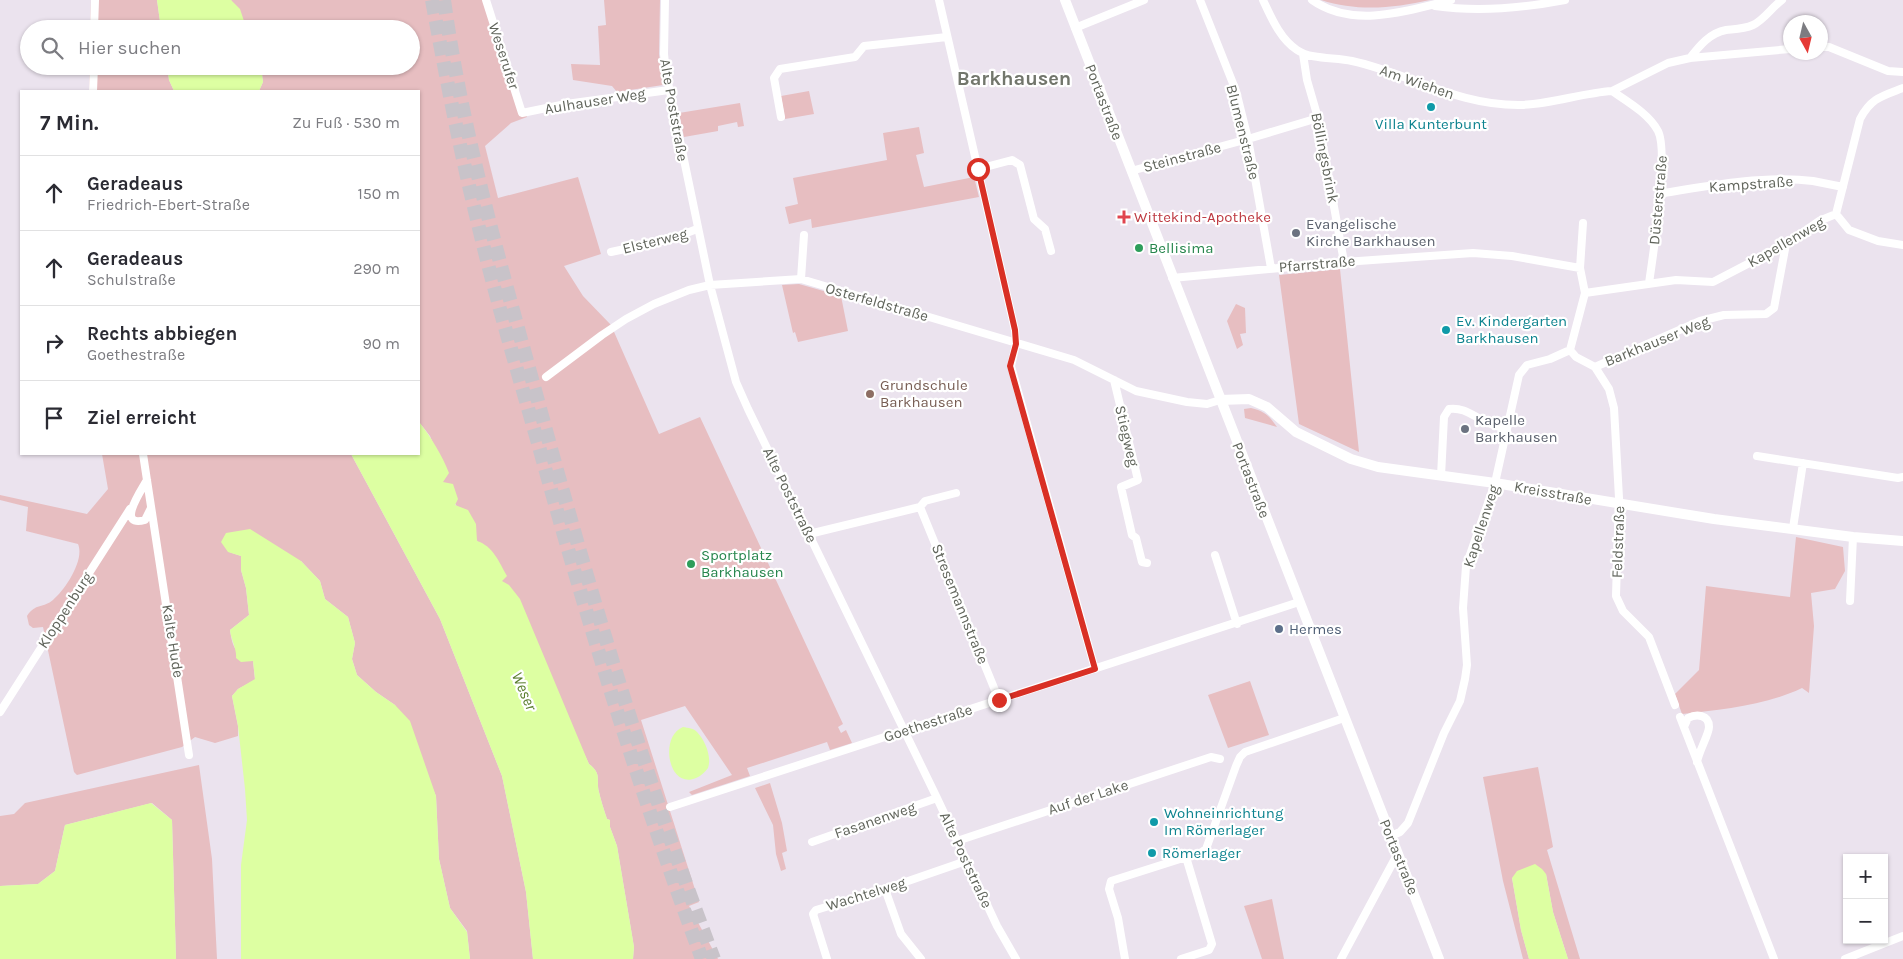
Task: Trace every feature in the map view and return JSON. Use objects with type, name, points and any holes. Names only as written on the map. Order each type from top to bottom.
[{"type":"main road","name":"Portastraße","points":[[1064,0],[1439,959]]},
{"type":"main road","name":"Kreisstraße","points":[[1220,400],[1249,400],[1267,407],[1296,432],[1351,459],[1378,467],[1495,483],[1714,519],[1853,537],[1903,541]]},
{"type":"street","points":[[94,20],[95,0]]},
{"type":"street","name":"Weserufer","points":[[486,0],[522,113]]},
{"type":"street","name":"Alte Poststraße","points":[[665,0],[664,54],[669,90],[710,285],[740,392],[997,926],[1016,959]]},
{"type":"street","points":[[938,0],[1015,330],[1016,344],[1010,366],[1095,669]]},
{"type":"street","points":[[1075,28],[1144,0]]},
{"type":"street","name":"Blumenstraße","points":[[1200,0],[1236,91],[1248,140],[1271,268]]},
{"type":"street","points":[[1263,0],[1274,23],[1286,40],[1303,54]]},
{"type":"street","points":[[1312,0],[1333,11],[1368,16],[1388,14],[1451,0]]},
{"type":"street","points":[[1431,5],[1455,9],[1522,6],[1565,0]]},
{"type":"street","points":[[1690,58],[1713,34],[1756,24],[1782,0]]},
{"type":"street","points":[[781,117],[774,78],[780,69],[855,58],[864,46],[947,37]]},
{"type":"street","points":[[1828,47],[1888,71],[1903,72]]},
{"type":"street","points":[[1612,91],[1668,63],[1690,58],[1783,50]]},
{"type":"street","name":"Am Wiehen","points":[[1303,54],[1352,61],[1483,103],[1522,104],[1612,91]]},
{"type":"street","name":"Böllingsbrink","points":[[1303,54],[1307,80],[1318,118],[1344,262]]},
{"type":"street","points":[[93,90],[94,75]]},
{"type":"street","name":"Kapellenweg","points":[[1585,293],[1676,280],[1713,282],[1786,244],[1819,221],[1836,214],[1860,119],[1867,106],[1878,97],[1903,88]]},
{"type":"street","name":"Aulhauser Weg","points":[[522,113],[566,104],[669,90]]},
{"type":"street","name":"Düsterstraße","points":[[1612,91],[1650,120],[1658,132],[1662,143],[1659,194],[1649,283]]},
{"type":"street","name":"Steinstraße","points":[[1131,171],[1248,140],[1318,118]]},
{"type":"street","points":[[978,169],[1012,160],[1020,165],[1034,219],[1045,229],[1051,251]]},
{"type":"street","name":"Kampstraße","points":[[1659,194],[1728,183],[1770,180],[1812,181],[1844,187]]},
{"type":"street","points":[[1836,214],[1849,230],[1878,242],[1903,246]]},
{"type":"street","points":[[1570,350],[1585,293],[1580,268],[1583,223]]},
{"type":"street","name":"Elsterweg","points":[[612,252],[671,239],[697,229]]},
{"type":"street","points":[[801,279],[804,235]]},
{"type":"street","name":"Barkhauser Weg","points":[[1570,350],[1576,357],[1595,367],[1700,321],[1724,315],[1766,314],[1774,308],[1786,244]]},
{"type":"street","name":"Pfarrstraße","points":[[1172,278],[1271,268],[1473,253],[1512,256],[1580,268]]},
{"type":"street","name":"Osterfeldstraße","points":[[546,377],[626,319],[654,304],[689,290],[710,285],[801,279],[1074,360],[1136,391],[1187,402],[1207,404],[1220,400]]},
{"type":"street","name":"Kapellenweg","points":[[1391,836],[1400,832],[1408,822],[1444,733],[1460,701],[1467,665],[1463,608],[1466,566],[1495,483],[1519,375],[1527,365],[1550,359],[1570,350]]},
{"type":"street","name":"Feldstraße","points":[[1595,367],[1608,389],[1614,408],[1618,448],[1619,504],[1616,596],[1623,611],[1649,637],[1675,705]]},
{"type":"street","name":"Stiegweg","points":[[1114,380],[1138,480],[1121,487],[1132,535],[1136,538],[1142,562],[1147,563]]},
{"type":"street","points":[[1441,476],[1444,417],[1448,409],[1456,408],[1474,414],[1485,421],[1506,429]]},
{"type":"street","name":"Kalte Hude","points":[[143,455],[189,755]]},
{"type":"street","points":[[1757,456],[1898,478],[1903,477]]},
{"type":"street","points":[[1793,528],[1803,463]]},
{"type":"street","name":"Kloppenburg","points":[[0,712],[147,480]]},
{"type":"street","points":[[809,534],[920,507],[925,501],[956,493]]},
{"type":"street","points":[[130,509],[134,520],[139,521],[145,520],[152,507]]},
{"type":"street","name":"Stresemannstraße","points":[[920,507],[999,700]]},
{"type":"street","points":[[1850,601],[1853,537]]},
{"type":"street","points":[[1215,555],[1237,624]]},
{"type":"street","name":"Goethestraße","points":[[670,807],[1237,624],[1299,602]]},
{"type":"street","points":[[1684,727],[1688,718],[1695,714],[1704,717],[1708,723],[1709,728],[1700,747],[1697,762]]},
{"type":"street","points":[[1680,717],[1774,959]]},
{"type":"street","points":[[1125,959],[1118,918],[1109,889],[1111,881],[1186,857],[1206,848],[1236,766],[1240,757],[1245,752],[1344,718]]},
{"type":"street","name":"Auf der Lake","points":[[957,841],[1211,757],[1220,759]]},
{"type":"street","name":"Fasanenweg","points":[[812,842],[937,798]]},
{"type":"street","points":[[1341,959],[1398,853]]},
{"type":"street","points":[[1181,959],[1209,950],[1212,944],[1186,857]]},
{"type":"street","name":"Wachtelweg","points":[[827,959],[813,914],[816,910],[886,889],[966,861]]},
{"type":"street","points":[[886,889],[901,934],[921,959]]},
{"type":"street","points":[[1845,959],[1903,936]]},
{"type":"shaded area","points":[[91,0],[157,0],[160,20],[90,20]]},
{"type":"shaded area","points":[[231,0],[486,0],[527,117],[511,123],[485,146],[498,198],[578,177],[601,254],[564,266],[583,296],[611,325],[659,434],[700,417],[843,724],[838,727],[841,733],[846,730],[852,743],[830,750],[827,742],[747,768],[750,776],[692,795],[689,792],[732,775],[685,706],[641,720],[699,902],[689,906],[718,959],[633,959],[634,947],[617,846],[610,827],[610,820],[607,819],[601,799],[596,771],[589,764],[501,581],[443,483],[435,448],[430,436],[420,423],[420,90],[259,90],[263,82],[262,75],[420,75],[420,20],[241,20]]},
{"type":"shaded area","points":[[604,0],[660,0],[659,54],[663,85],[617,92],[612,86],[573,80],[571,64],[600,65],[598,26],[606,25]]},
{"type":"shaded area","points":[[1321,0],[1430,0],[1376,8],[1335,4]]},
{"type":"shaded area","points":[[90,75],[168,75],[174,90],[89,90]]},
{"type":"shaded area","points":[[809,91],[814,114],[785,119],[781,96]]},
{"type":"shaded area","points":[[740,103],[744,126],[738,127],[737,122],[718,126],[718,131],[684,137],[679,113]]},
{"type":"shaded area","points":[[919,127],[924,153],[916,155],[924,187],[974,177],[979,197],[812,228],[811,219],[789,224],[785,207],[798,204],[793,178],[887,160],[883,133]]},
{"type":"shaded area","points":[[1340,269],[1359,452],[1299,424],[1279,275]]},
{"type":"shaded area","points":[[799,284],[841,296],[848,331],[798,342],[795,332],[793,333],[782,285]]},
{"type":"shaded area","points":[[1236,304],[1245,308],[1246,333],[1240,334],[1243,345],[1237,349],[1227,321]]},
{"type":"shaded area","points":[[1251,408],[1267,415],[1277,427],[1245,418],[1244,409]]},
{"type":"shaded area","points":[[102,455],[352,455],[440,619],[502,776],[526,892],[533,959],[470,959],[467,931],[450,908],[439,859],[436,796],[395,705],[376,692],[357,675],[352,659],[355,643],[348,617],[325,599],[320,581],[301,561],[229,552],[241,556],[241,570],[246,588],[249,615],[230,630],[231,637],[236,649],[253,661],[255,680],[238,689],[232,696],[238,736],[215,743],[195,737],[182,747],[77,775],[74,772],[43,627],[33,628],[29,625],[27,616],[36,607],[53,600],[68,582],[79,558],[78,544],[26,531],[28,507],[0,500],[0,495],[87,514],[108,489]]},
{"type":"shaded area","points":[[1796,537],[1843,547],[1845,571],[1835,589],[1811,593],[1814,626],[1809,693],[1802,688],[1759,703],[1682,714],[1675,694],[1699,670],[1706,586],[1790,597]]},
{"type":"shaded area","points":[[1250,681],[1269,735],[1228,748],[1208,695]]},
{"type":"shaded area","points":[[199,765],[212,859],[217,959],[176,959],[172,820],[152,803],[65,825],[55,871],[38,884],[0,886],[0,816],[14,814],[25,803]]},
{"type":"shaded area","points":[[1538,767],[1553,847],[1547,850],[1580,959],[1568,959],[1553,912],[1546,874],[1512,878],[1521,930],[1529,959],[1523,959],[1503,881],[1483,777]]},
{"type":"shaded area","points":[[770,783],[782,823],[787,851],[782,853],[786,869],[781,871],[776,854],[773,825],[755,788]]},
{"type":"shaded area","points":[[1272,899],[1284,959],[1262,959],[1244,906]]},
{"type":"water","points":[[157,0],[231,0],[240,9],[244,20],[160,20]]},
{"type":"water","points":[[168,75],[262,75],[263,82],[259,90],[174,90]]},
{"type":"water","name":"Weser","points":[[420,423],[436,446],[449,473],[443,482],[453,484],[458,499],[455,505],[468,510],[476,524],[477,541],[483,543],[495,555],[507,576],[502,581],[509,585],[520,599],[589,764],[596,771],[601,799],[607,819],[610,820],[610,827],[617,846],[634,947],[633,959],[533,959],[526,892],[502,776],[440,619],[352,455],[420,455]]},
{"type":"water","points":[[250,529],[301,561],[320,581],[325,599],[348,617],[355,643],[352,659],[357,675],[376,692],[395,705],[410,721],[436,796],[439,859],[450,908],[467,932],[470,959],[241,959],[241,865],[247,820],[238,726],[232,696],[238,689],[255,679],[253,661],[241,662],[236,658],[230,630],[249,615],[246,588],[241,570],[241,556],[228,552],[221,542],[226,533]]},
{"type":"water","points":[[683,727],[691,728],[700,735],[707,749],[709,759],[708,768],[703,774],[686,780],[673,770],[669,750],[671,740],[676,732]]},
{"type":"water","points":[[151,803],[172,820],[176,959],[0,959],[0,886],[38,884],[55,871],[65,825]]},
{"type":"water","points":[[1535,864],[1546,874],[1553,912],[1568,959],[1529,959],[1521,930],[1512,878],[1517,871]]},
{"type":"tunnel","points":[[432,0],[469,185],[489,269],[513,356],[614,703],[702,959]]},
{"type":"tunnel","points":[[444,0],[461,98],[483,196],[575,534],[617,677],[663,819],[714,959]]},
{"type":"place","name":"Villa Kunterbunt","points":[[1431,107]]},
{"type":"place","name":"Wittekind-Apotheke","points":[[1124,217]]},
{"type":"place","name":"Evangelische Kirche Barkhausen","points":[[1296,233]]},
{"type":"place","name":"Bellisima","points":[[1139,248]]},
{"type":"place","name":"Ev. Kindergarten Barkhausen","points":[[1446,330]]},
{"type":"place","name":"Grundschule Barkhausen","points":[[870,394]]},
{"type":"place","name":"Kapelle Barkhausen","points":[[1465,429]]},
{"type":"place","name":"Sportplatz Barkhausen","points":[[691,564]]},
{"type":"place","name":"Hermes","points":[[1279,629]]},
{"type":"place","name":"Wohneinrichtung Im Römerlager","points":[[1154,822]]},
{"type":"place","name":"Römerlager","points":[[1152,853]]},
{"type":"district","name":"Barkhausen","points":[[1014,78]]},
{"type":"route","points":[[978,169],[1015,330],[1016,344],[1010,366],[1095,669],[999,700]]}]
